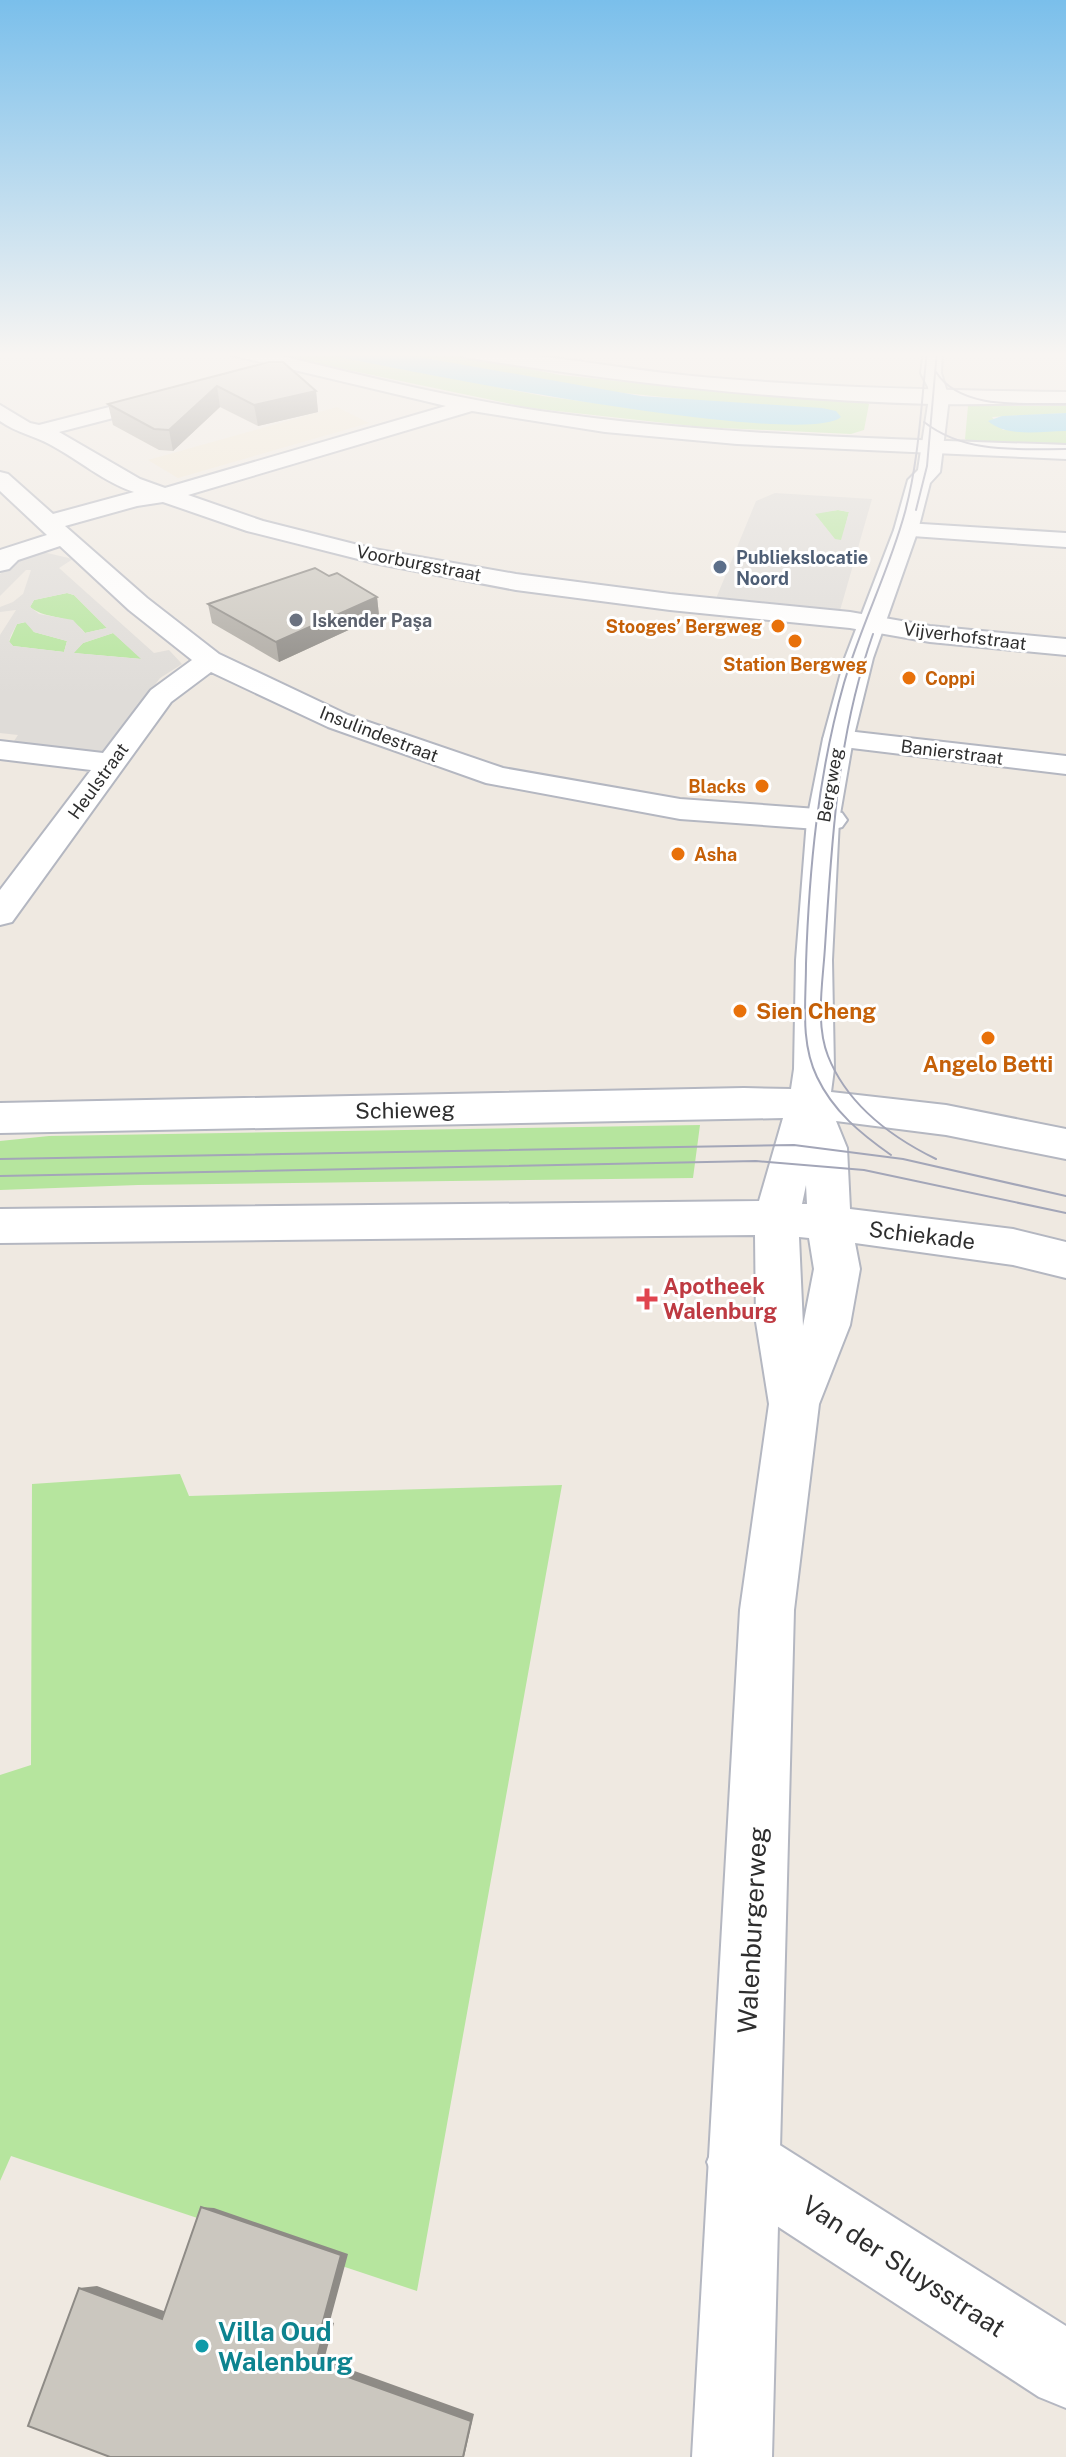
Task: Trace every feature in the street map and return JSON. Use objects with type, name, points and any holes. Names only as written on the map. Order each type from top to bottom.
[{"type":"street","name":"Voorburgstraat","points":[[102,466],[132,484],[255,526],[359,552],[516,582],[868,623]]},
{"type":"street","points":[[0,564],[9,555],[55,530],[122,502],[165,495],[265,466]]},
{"type":"street","name":"Bergweg","points":[[908,466],[908,470],[919,480]]},
{"type":"street","name":"Bergweg","points":[[809,1103],[815,1053],[814,960],[838,739],[868,623],[906,530],[919,480],[929,472],[930,466]]},
{"type":"street","name":"Insulindestraat","points":[[0,479],[55,530],[209,660],[338,721],[497,776],[680,809],[827,820]]},
{"type":"street","points":[[906,530],[1066,540]]},
{"type":"street","name":"Vijverhofstraat","points":[[868,623],[930,634],[1066,647]]},
{"type":"street","name":"Heulstraat","points":[[0,914],[161,696],[209,660]]},
{"type":"street","name":"Banierstraat","points":[[838,739],[1066,765]]},
{"type":"street","points":[[0,750],[110,763]]},
{"type":"street","points":[[809,1103],[959,1122],[1066,1144]]},
{"type":"street","name":"Schieweg","points":[[0,1118],[809,1103]]},
{"type":"street","name":"Walenburgerweg","points":[[794,1404],[779,1322],[777,1218],[794,1145],[809,1103]]},
{"type":"street","name":"Walenburgerweg","points":[[732,2457],[767,1610],[794,1404],[827,1325],[837,1269],[829,1224],[826,1148],[809,1103]]},
{"type":"street","points":[[0,1226],[777,1218]]},
{"type":"street","name":"Schiekade","points":[[777,1218],[927,1234],[1013,1247],[1066,1260]]},
{"type":"street","name":"Van der Sluysstraat","points":[[742,2162],[1066,2370]]},
{"type":"shaded area","points":[[157,466],[221,466],[178,478]]},
{"type":"shaded area","points":[[775,493],[872,499],[839,614],[715,601],[756,501]],"holes":[[[838,510],[849,512],[841,540],[835,539],[815,514]]]},
{"type":"shaded area","points":[[43,552],[73,559],[59,568],[154,653],[169,650],[182,664],[160,678],[93,766],[12,744],[18,735],[0,733],[0,635],[16,610],[0,612],[0,607],[23,594],[31,570],[26,570],[0,596],[0,574],[23,555]],"holes":[[[67,593],[74,595],[107,628],[85,633],[73,620],[39,614],[30,607],[34,600]],[[25,622],[34,632],[67,641],[64,652],[13,646],[9,641],[17,624]],[[113,633],[141,659],[74,653],[83,643]]]},
{"type":"green space","points":[[849,512],[842,540],[835,540],[814,513]]},
{"type":"green space","points":[[67,593],[74,595],[107,628],[85,633],[73,622],[30,607],[34,600]]},
{"type":"green space","points":[[26,622],[34,632],[67,641],[64,652],[13,646],[9,642],[17,624]]},
{"type":"green space","points":[[113,633],[142,659],[73,653],[83,643]]},
{"type":"green space","points":[[700,1125],[693,1178],[138,1185],[0,1190],[0,1141],[49,1136]]},
{"type":"green space","points":[[180,1474],[189,1496],[562,1485],[417,2291],[11,2156],[0,2181],[0,1775],[31,1765],[32,1484]]},
{"type":"building","points":[[315,568],[329,576],[337,573],[377,597],[276,642],[208,604]]},
{"type":"building","name":"Villa Oud Walenburg","points":[[201,2207],[341,2255],[315,2365],[471,2421],[463,2457],[110,2457],[28,2426],[79,2288],[162,2319]]},
{"type":"tram line","points":[[891,1155],[859,1130],[831,1101],[812,1064],[805,1022],[807,929],[816,822],[835,717],[851,661],[905,512],[915,466]]},
{"type":"tram line","points":[[916,510],[927,466]]},
{"type":"tram line","points":[[873,634],[851,711],[838,788],[830,867],[822,1030],[836,1073],[859,1104],[887,1129],[936,1159]]},
{"type":"tram line","points":[[0,1159],[794,1145],[903,1159],[1066,1196]]},
{"type":"tram line","points":[[0,1176],[756,1161],[864,1170],[1066,1213]]},
{"type":"place","name":"Publiekslocatie Noord","points":[[720,567]]},
{"type":"place","name":"Iskender Paşa","points":[[296,620]]},
{"type":"place","name":"Stooges’ Bergweg","points":[[778,626]]},
{"type":"place","name":"Station Bergweg","points":[[795,641]]},
{"type":"place","name":"Coppi","points":[[909,678]]},
{"type":"place","name":"Blacks","points":[[762,786]]},
{"type":"place","name":"Asha","points":[[678,854]]},
{"type":"place","name":"Sien Cheng","points":[[740,1011]]},
{"type":"place","name":"Angelo Betti","points":[[988,1038]]},
{"type":"place","name":"Apotheek Walenburg","points":[[647,1299]]},
{"type":"place","name":"Villa Oud Walenburg","points":[[202,2346]]}]
